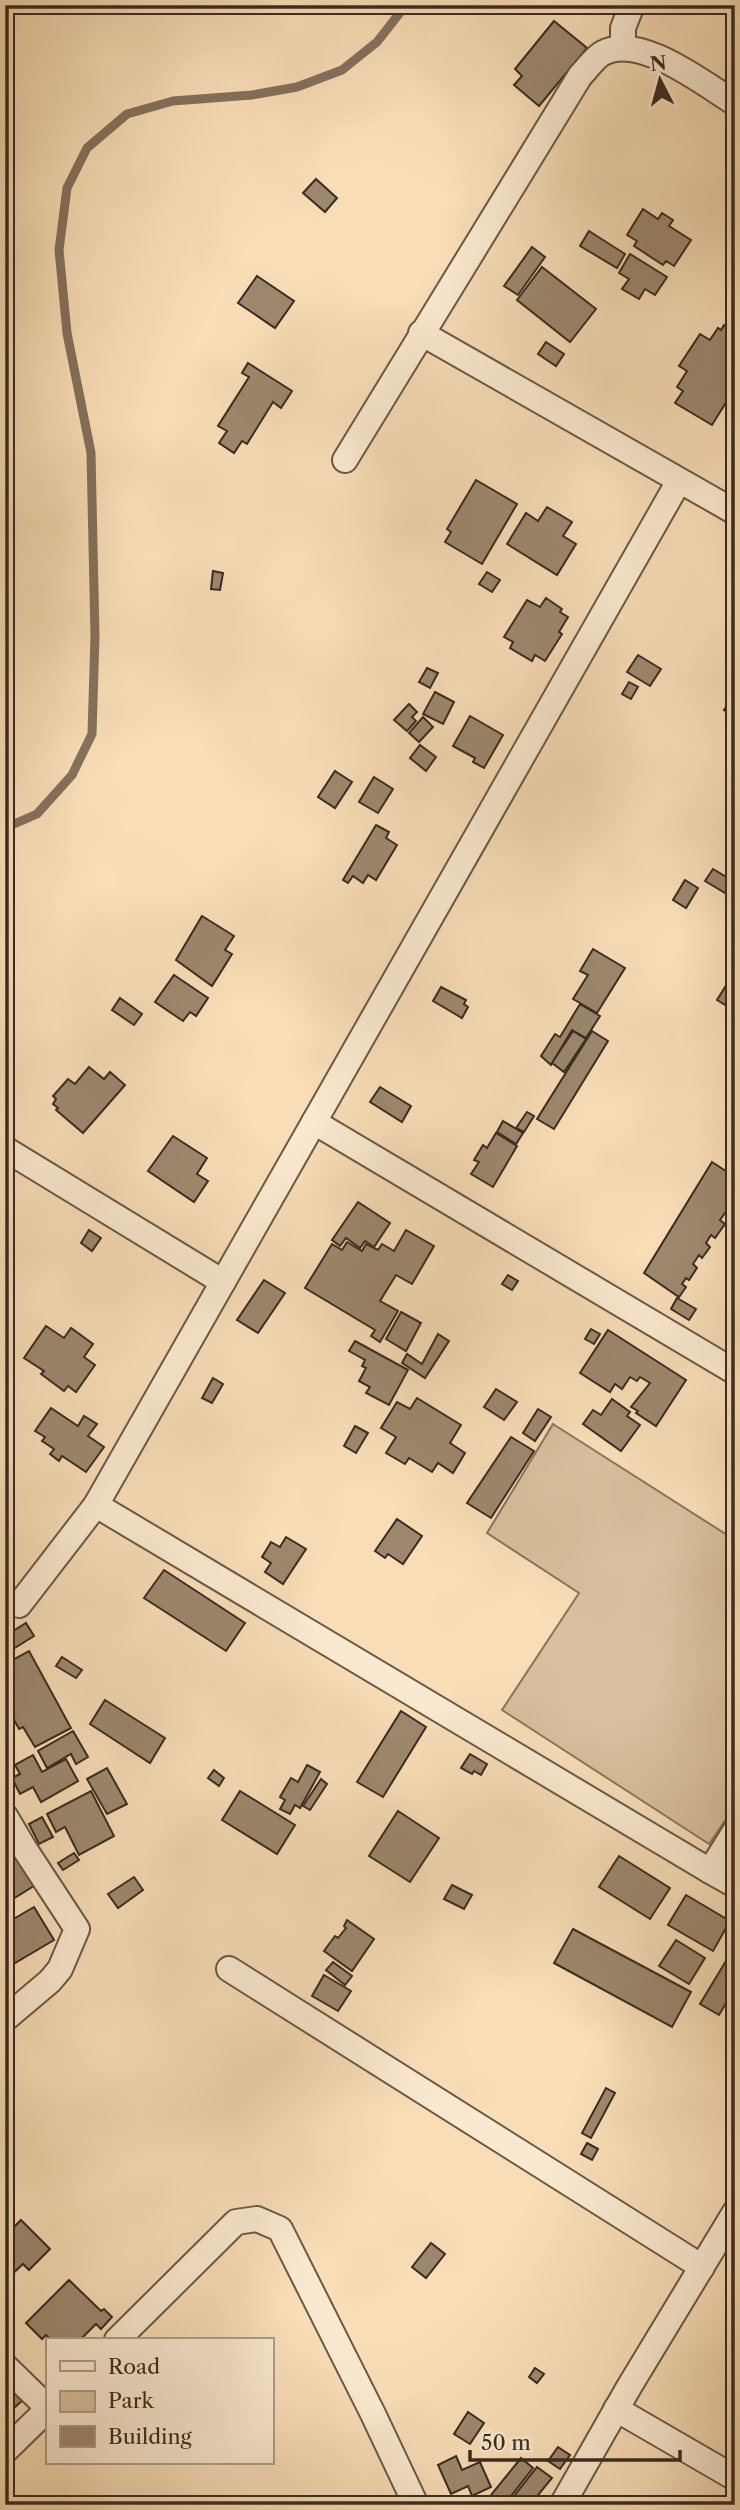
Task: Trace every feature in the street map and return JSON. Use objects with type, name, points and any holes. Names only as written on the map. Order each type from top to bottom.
[{"type":"street","points":[[623,48],[623,28],[632,5]]},
{"type":"street","points":[[345,460],[580,76],[602,53],[623,48],[652,54],[735,103]]},
{"type":"street","points":[[421,333],[735,512]]},
{"type":"street","points":[[19,1605],[96,1505],[679,481]]},
{"type":"street","points":[[314,1122],[735,1371]]},
{"type":"street","points":[[5,1149],[223,1282]]},
{"type":"street","points":[[96,1505],[735,1885]]},
{"type":"street","points":[[5,1816],[77,1929],[60,1969],[5,2019]]},
{"type":"street","points":[[710,1871],[735,1831]]},
{"type":"street","points":[[229,1969],[702,2267]]},
{"type":"street","points":[[562,2505],[616,2409],[735,2212]]},
{"type":"street","points":[[119,2338],[236,2222],[257,2219],[280,2229],[373,2414],[415,2505]]},
{"type":"street","points":[[5,2366],[46,2408]]},
{"type":"street","points":[[616,2409],[735,2478]]},
{"type":"street","points":[[5,2451],[46,2410]]},
{"type":"green space","points":[[553,1424],[735,1540],[735,1806],[709,1844],[502,1710],[579,1593],[487,1533]]},
{"type":"building","points":[[554,21],[587,48],[539,106],[514,85],[522,76],[515,69]]},
{"type":"building","points":[[316,179],[337,198],[325,212],[303,193]]},
{"type":"building","points":[[643,209],[658,219],[662,213],[673,220],[669,226],[691,240],[674,266],[666,261],[663,265],[634,246],[637,241],[627,235]]},
{"type":"building","points":[[589,231],[625,254],[617,268],[580,246]]},
{"type":"building","points":[[532,247],[545,257],[518,295],[504,286]]},
{"type":"building","points":[[630,254],[667,277],[655,295],[645,289],[639,299],[622,289],[629,279],[619,273]]},
{"type":"building","points":[[542,267],[596,309],[570,342],[517,300]]},
{"type":"building","points":[[257,276],[294,301],[275,328],[238,303]]},
{"type":"building","points":[[724,325],[735,331],[735,399],[730,396],[712,425],[675,403],[683,391],[677,387],[687,371],[679,366],[700,334],[710,340],[718,328],[721,330]]},
{"type":"building","points":[[546,342],[564,354],[556,366],[538,354]]},
{"type":"building","points":[[248,363],[292,391],[281,408],[273,402],[247,444],[242,441],[234,453],[219,443],[227,431],[218,426],[249,377],[242,373]]},
{"type":"building","points":[[476,480],[517,504],[482,564],[445,542],[451,532],[447,529]]},
{"type":"building","points":[[547,507],[572,522],[563,536],[576,544],[557,575],[507,544],[526,513],[538,521]]},
{"type":"building","points":[[213,571],[223,573],[220,590],[211,589]]},
{"type":"building","points":[[487,572],[500,580],[492,592],[479,584]]},
{"type":"building","points":[[546,598],[562,609],[560,612],[568,617],[559,632],[562,634],[545,661],[535,655],[532,661],[510,648],[513,642],[504,637],[527,600],[540,607]]},
{"type":"building","points":[[638,655],[661,669],[650,686],[627,672]]},
{"type":"building","points":[[427,668],[438,673],[430,688],[419,682]]},
{"type":"building","points":[[629,682],[638,687],[631,699],[622,694]]},
{"type":"building","points":[[435,692],[454,702],[443,724],[423,714]]},
{"type":"building","points":[[735,693],[735,716],[724,710]]},
{"type":"building","points":[[409,704],[417,712],[412,717],[416,721],[407,731],[394,720]]},
{"type":"building","points":[[470,716],[503,735],[484,768],[473,762],[475,758],[453,746]]},
{"type":"building","points":[[423,717],[433,727],[419,742],[409,733]]},
{"type":"building","points":[[420,745],[436,757],[426,771],[410,758]]},
{"type":"building","points":[[335,771],[352,782],[335,808],[318,797]]},
{"type":"building","points":[[374,777],[393,789],[378,813],[359,802]]},
{"type":"building","points":[[376,825],[389,832],[386,838],[397,845],[376,880],[368,875],[363,883],[353,876],[348,883],[343,880]]},
{"type":"building","points":[[713,869],[735,882],[732,897],[705,881]]},
{"type":"building","points":[[685,880],[698,888],[686,908],[673,900]]},
{"type":"building","points":[[202,916],[234,936],[225,950],[232,954],[212,986],[176,960]]},
{"type":"building","points":[[593,949],[625,968],[597,1013],[573,999],[588,975],[580,971]]},
{"type":"building","points":[[735,971],[735,1011],[717,1000]]},
{"type":"building","points":[[174,975],[208,998],[196,1016],[190,1012],[183,1021],[155,1002]]},
{"type":"building","points":[[441,987],[466,1000],[464,1004],[468,1007],[462,1018],[433,1001]]},
{"type":"building","points":[[120,998],[142,1014],[134,1025],[112,1010]]},
{"type":"building","points":[[580,1004],[600,1016],[586,1038],[572,1030],[551,1065],[541,1056],[555,1034],[560,1037]]},
{"type":"building","points":[[573,1031],[586,1039],[564,1072],[552,1063]]},
{"type":"building","points":[[592,1031],[608,1041],[554,1129],[537,1119]]},
{"type":"building","points":[[89,1067],[104,1079],[110,1072],[125,1085],[83,1133],[56,1110],[58,1108],[53,1104],[56,1099],[53,1096],[68,1079],[75,1084]]},
{"type":"building","points":[[380,1087],[411,1106],[402,1122],[370,1102]]},
{"type":"building","points":[[527,1112],[534,1116],[524,1132],[516,1128]]},
{"type":"building","points":[[503,1121],[523,1133],[516,1144],[497,1132]]},
{"type":"building","points":[[496,1133],[517,1146],[493,1187],[471,1174],[479,1162],[474,1160],[483,1145],[487,1148]]},
{"type":"building","points":[[173,1136],[207,1158],[197,1174],[208,1181],[194,1202],[148,1171]]},
{"type":"building","points":[[712,1162],[735,1177],[735,1206],[729,1215],[725,1213],[720,1220],[725,1224],[715,1238],[711,1235],[706,1243],[710,1247],[702,1258],[699,1255],[693,1264],[697,1268],[689,1280],[686,1278],[682,1284],[686,1287],[679,1297],[644,1273]]},
{"type":"building","points":[[358,1202],[390,1223],[374,1247],[365,1241],[360,1248],[346,1238],[340,1246],[332,1240]]},
{"type":"building","points":[[89,1230],[101,1238],[92,1251],[81,1243]]},
{"type":"building","points":[[406,1230],[434,1246],[412,1284],[396,1275],[380,1301],[398,1311],[380,1342],[371,1336],[375,1330],[305,1288],[332,1244],[342,1250],[347,1242],[362,1251],[366,1244],[378,1250],[382,1244],[394,1251]]},
{"type":"building","points":[[508,1275],[518,1281],[512,1290],[502,1284]]},
{"type":"building","points":[[264,1280],[285,1293],[258,1333],[237,1320]]},
{"type":"building","points":[[677,1298],[696,1309],[689,1320],[671,1309]]},
{"type":"building","points":[[401,1312],[421,1323],[406,1351],[386,1339]]},
{"type":"building","points":[[46,1326],[64,1338],[71,1328],[93,1344],[84,1357],[95,1365],[76,1392],[68,1386],[64,1391],[41,1374],[44,1371],[24,1358]]},
{"type":"building","points":[[591,1329],[600,1334],[594,1344],[585,1339]]},
{"type":"building","points":[[608,1330],[686,1380],[656,1426],[631,1407],[650,1383],[640,1377],[637,1381],[630,1377],[622,1389],[615,1384],[610,1392],[580,1373]]},
{"type":"building","points":[[438,1334],[449,1341],[425,1378],[402,1363],[407,1354],[422,1364]]},
{"type":"building","points":[[355,1341],[408,1370],[389,1405],[366,1393],[370,1387],[359,1381],[366,1368],[362,1366],[365,1360],[349,1351]]},
{"type":"building","points":[[213,1378],[223,1384],[212,1403],[202,1398]]},
{"type":"building","points":[[496,1389],[517,1402],[504,1420],[484,1407]]},
{"type":"building","points":[[417,1398],[461,1425],[450,1443],[465,1453],[453,1473],[438,1463],[432,1472],[409,1458],[405,1464],[386,1453],[396,1437],[381,1428],[397,1402],[410,1409]]},
{"type":"building","points":[[612,1399],[630,1412],[627,1416],[640,1425],[621,1451],[583,1424],[593,1410],[601,1415]]},
{"type":"building","points":[[51,1408],[78,1426],[84,1416],[97,1424],[88,1436],[104,1447],[86,1472],[62,1456],[59,1461],[50,1454],[54,1449],[42,1441],[45,1437],[35,1431]]},
{"type":"building","points":[[538,1409],[551,1417],[535,1441],[523,1433]]},
{"type":"building","points":[[355,1426],[368,1433],[356,1453],[344,1446]]},
{"type":"building","points":[[511,1437],[534,1451],[491,1518],[467,1503]]},
{"type":"building","points":[[397,1519],[422,1536],[403,1564],[388,1554],[385,1558],[375,1551]]},
{"type":"building","points":[[286,1537],[306,1549],[283,1584],[265,1572],[271,1563],[262,1557],[271,1542],[280,1547]]},
{"type":"building","points":[[164,1570],[245,1623],[226,1651],[144,1598]]},
{"type":"building","points":[[26,1623],[34,1636],[5,1654],[5,1636]]},
{"type":"building","points":[[29,1651],[71,1728],[35,1747],[23,1727],[19,1729],[5,1703],[5,1664]]},
{"type":"building","points":[[62,1657],[82,1670],[76,1678],[56,1666]]},
{"type":"building","points":[[105,1700],[165,1738],[150,1763],[90,1724]]},
{"type":"building","points":[[401,1711],[426,1727],[383,1797],[357,1782]]},
{"type":"building","points":[[73,1731],[88,1757],[76,1764],[71,1754],[47,1768],[38,1751]]},
{"type":"building","points":[[470,1754],[487,1764],[481,1775],[461,1768]]},
{"type":"building","points":[[33,1755],[42,1772],[66,1759],[78,1781],[41,1802],[33,1787],[20,1794],[12,1778],[20,1774],[15,1765]]},
{"type":"building","points":[[307,1765],[320,1772],[300,1808],[295,1805],[290,1814],[280,1809],[285,1800],[280,1797],[291,1778],[298,1782]]},
{"type":"building","points":[[107,1768],[127,1804],[107,1814],[87,1779]]},
{"type":"building","points":[[214,1770],[224,1778],[219,1786],[208,1778]]},
{"type":"building","points":[[321,1779],[327,1784],[310,1810],[303,1806]]},
{"type":"building","points":[[91,1791],[114,1836],[79,1855],[65,1827],[56,1832],[47,1814]]},
{"type":"building","points":[[240,1791],[295,1825],[277,1854],[222,1820]]},
{"type":"building","points":[[398,1811],[439,1838],[410,1882],[369,1856]]},
{"type":"building","points":[[42,1817],[53,1837],[39,1844],[29,1824]]},
{"type":"building","points":[[17,1852],[37,1884],[5,1904],[5,1859]]},
{"type":"building","points":[[74,1853],[79,1860],[63,1870],[58,1863]]},
{"type":"building","points":[[619,1856],[670,1888],[650,1919],[599,1887]]},
{"type":"building","points":[[134,1877],[143,1890],[118,1908],[108,1894]]},
{"type":"building","points":[[452,1885],[472,1895],[464,1909],[444,1899]]},
{"type":"building","points":[[686,1895],[730,1921],[713,1951],[668,1925]]},
{"type":"building","points":[[34,1907],[54,1940],[5,1969],[5,1924]]},
{"type":"building","points":[[347,1920],[374,1939],[352,1971],[324,1951],[335,1936],[338,1938],[346,1928],[344,1926]]},
{"type":"building","points":[[573,1929],[691,1992],[672,2027],[554,1963]]},
{"type":"building","points":[[676,1940],[705,1958],[689,1984],[659,1966]]},
{"type":"building","points":[[735,1946],[735,2001],[729,1998],[719,2015],[700,2004]]},
{"type":"building","points":[[333,1962],[352,1976],[345,1985],[326,1970]]},
{"type":"building","points":[[324,1975],[351,1991],[338,2011],[312,1996]]},
{"type":"building","points":[[606,2088],[615,2093],[591,2138],[582,2133]]},
{"type":"building","points":[[587,2143],[598,2149],[592,2160],[581,2154]]},
{"type":"building","points":[[21,2220],[50,2249],[29,2270],[23,2264],[8,2278],[5,2275],[5,2236]]},
{"type":"building","points":[[431,2243],[445,2254],[426,2278],[412,2267]]},
{"type":"building","points":[[69,2280],[101,2311],[104,2309],[112,2317],[101,2329],[96,2324],[82,2338],[50,2338],[46,2335],[42,2339],[26,2323]]},
{"type":"building","points":[[535,2368],[544,2374],[537,2383],[529,2377]]},
{"type":"building","points":[[5,2380],[23,2400],[5,2416]]},
{"type":"building","points":[[468,2412],[484,2423],[470,2444],[454,2434]]},
{"type":"building","points":[[558,2447],[570,2455],[560,2469],[548,2461]]},
{"type":"building","points":[[456,2456],[462,2470],[480,2462],[491,2487],[472,2496],[468,2486],[451,2494],[438,2465]]},
{"type":"building","points":[[521,2458],[533,2468],[504,2505],[491,2495]]},
{"type":"building","points":[[537,2467],[552,2478],[530,2505],[507,2505]]},
{"type":"waterway","points":[[5,828],[37,814],[72,775],[92,734],[95,636],[91,453],[67,333],[59,250],[67,188],[87,148],[127,114],[173,101],[252,95],[297,87],[342,70],[377,42],[406,5]]}]
